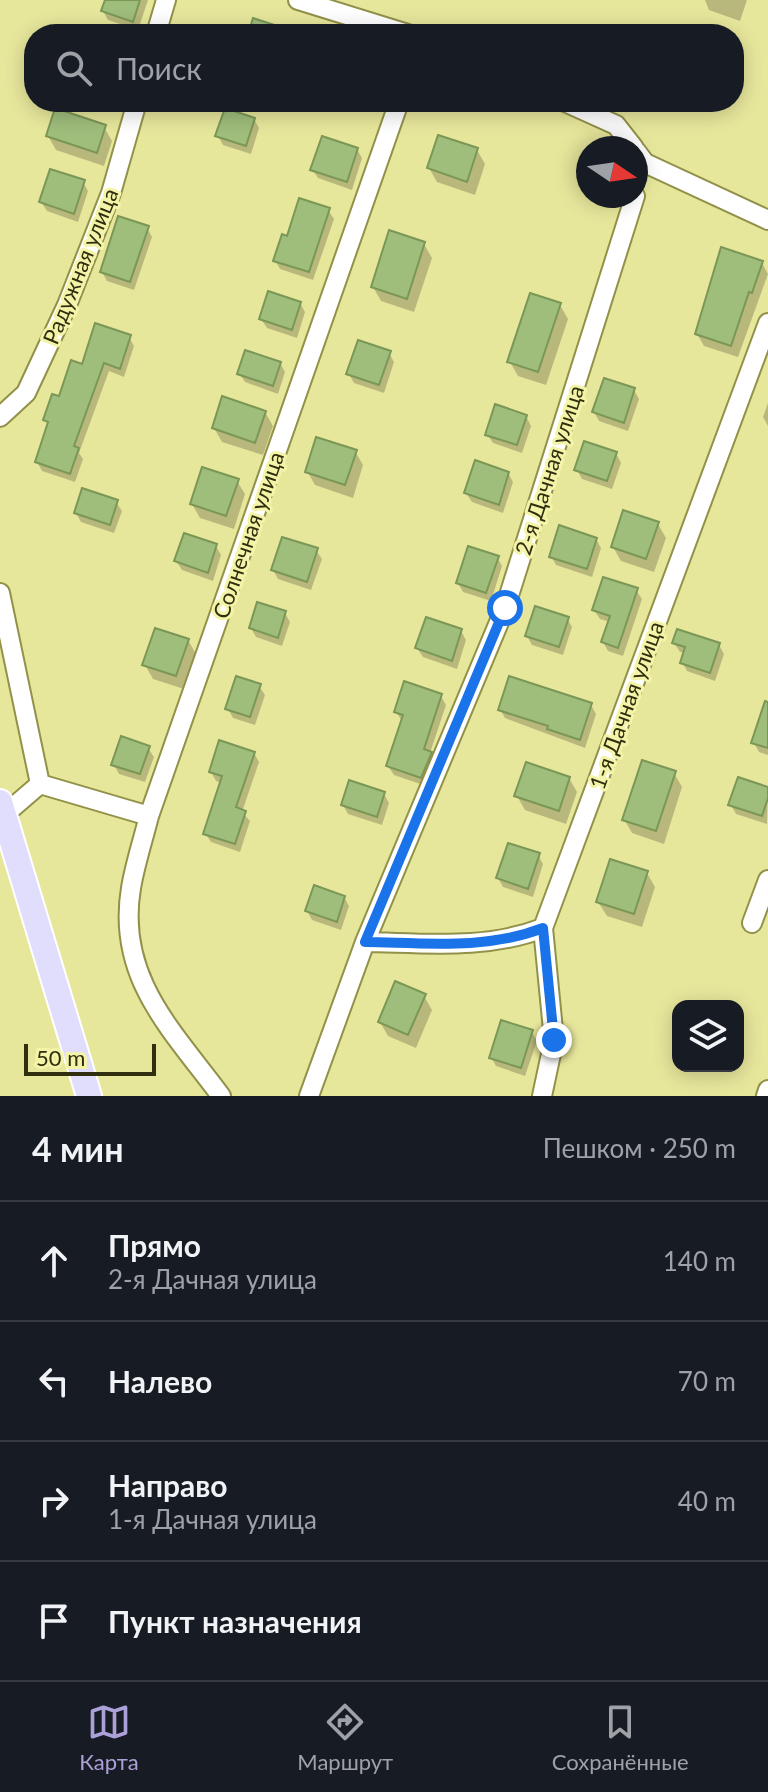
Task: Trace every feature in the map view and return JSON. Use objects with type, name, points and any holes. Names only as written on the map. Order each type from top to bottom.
[{"type":"main road","points":[[2,809],[89,1096]]},
{"type":"street","points":[[159,24],[166,0]]},
{"type":"street","points":[[298,0],[376,24]]},
{"type":"street","name":"Радужная улица","points":[[0,417],[26,393],[67,305],[111,193],[134,112]]},
{"type":"street","name":"Солнечная улица","points":[[221,1096],[148,996],[133,954],[129,927],[131,889],[149,816],[395,112]]},
{"type":"street","points":[[587,112],[616,125],[624,136]]},
{"type":"street","points":[[648,159],[768,220]]},
{"type":"street","name":"2-я Дачная улица","points":[[309,1096],[365,942],[505,608],[632,208]]},
{"type":"street","name":"1-я Дачная улица","points":[[542,1096],[554,1040],[543,928],[768,323]]},
{"type":"street","points":[[0,593],[40,784]]},
{"type":"street","points":[[2,809],[40,784],[149,816]]},
{"type":"street","points":[[752,923],[768,880]]},
{"type":"street","points":[[365,942],[488,943],[509,940],[543,928]]},
{"type":"building","points":[[105,0],[140,0],[133,22],[101,11]]},
{"type":"building","points":[[253,18],[271,24],[251,24]]},
{"type":"building","points":[[54,112],[67,112],[106,125],[97,153],[46,136]]},
{"type":"building","points":[[224,112],[237,112],[255,118],[246,146],[215,136]]},
{"type":"building","points":[[438,135],[478,148],[467,182],[427,168]]},
{"type":"building","points":[[322,136],[358,148],[347,182],[310,170]]},
{"type":"building","points":[[50,169],[85,180],[74,214],[39,202]]},
{"type":"building","points":[[299,198],[330,208],[309,272],[273,261],[282,234],[287,236]]},
{"type":"building","points":[[118,216],[149,226],[130,282],[100,272]]},
{"type":"building","points":[[389,230],[425,242],[407,299],[371,287]]},
{"type":"building","points":[[721,247],[763,261],[731,346],[695,334]]},
{"type":"building","points":[[268,291],[301,302],[292,330],[259,319]]},
{"type":"building","points":[[530,293],[561,303],[538,372],[507,362]]},
{"type":"building","points":[[95,323],[131,335],[120,369],[104,363],[74,446],[79,448],[70,474],[35,462],[48,422],[43,420],[52,394],[59,396],[71,360],[82,364]]},
{"type":"building","points":[[358,340],[391,351],[379,385],[346,374]]},
{"type":"building","points":[[245,350],[281,362],[273,386],[237,374]]},
{"type":"building","points":[[604,378],[635,388],[624,423],[592,412]]},
{"type":"building","points":[[222,396],[266,411],[255,443],[212,428]]},
{"type":"building","points":[[495,404],[527,415],[517,445],[485,435]]},
{"type":"building","points":[[316,437],[357,450],[345,485],[305,472]]},
{"type":"building","points":[[584,441],[617,452],[607,481],[574,470]]},
{"type":"building","points":[[475,460],[509,472],[499,505],[464,493]]},
{"type":"building","points":[[202,467],[239,479],[226,516],[190,504]]},
{"type":"building","points":[[82,488],[118,500],[110,525],[74,513]]},
{"type":"building","points":[[623,510],[659,522],[646,559],[611,547]]},
{"type":"building","points":[[559,525],[597,538],[587,569],[549,557]]},
{"type":"building","points":[[184,533],[217,544],[208,573],[174,561]]},
{"type":"building","points":[[282,537],[318,548],[307,582],[271,570]]},
{"type":"building","points":[[468,546],[499,556],[486,593],[456,583]]},
{"type":"building","points":[[603,577],[638,588],[618,648],[601,642],[610,616],[592,610]]},
{"type":"building","points":[[257,602],[286,611],[278,638],[249,628]]},
{"type":"building","points":[[535,606],[569,617],[559,647],[525,636]]},
{"type":"building","points":[[426,617],[462,629],[452,661],[415,648]]},
{"type":"building","points":[[155,628],[189,639],[176,676],[142,665]]},
{"type":"building","points":[[677,629],[720,643],[710,673],[680,663],[685,647],[672,643]]},
{"type":"building","points":[[236,676],[261,684],[250,717],[225,709]]},
{"type":"building","points":[[509,676],[592,703],[580,740],[498,710]]},
{"type":"building","points":[[404,681],[442,694],[424,749],[432,752],[421,778],[386,766],[403,715],[394,712]]},
{"type":"building","points":[[765,701],[768,702],[768,748],[751,743]]},
{"type":"building","points":[[121,736],[150,746],[140,774],[111,765]]},
{"type":"building","points":[[219,740],[255,752],[236,807],[246,811],[235,844],[203,834],[222,776],[209,772]]},
{"type":"building","points":[[642,760],[676,771],[656,831],[622,820]]},
{"type":"building","points":[[526,762],[570,777],[559,811],[514,796]]},
{"type":"building","points":[[738,777],[768,787],[762,816],[728,805]]},
{"type":"building","points":[[349,780],[385,792],[377,817],[341,805]]},
{"type":"building","points":[[508,843],[540,853],[528,889],[496,878]]},
{"type":"building","points":[[610,859],[648,871],[634,914],[596,902]]},
{"type":"building","points":[[314,885],[345,896],[337,922],[305,911]]},
{"type":"building","points":[[395,981],[426,994],[408,1035],[378,1022]]},
{"type":"building","points":[[501,1020],[533,1030],[521,1068],[489,1058]]},
{"type":"route","points":[[505,608],[365,942],[488,943],[509,940],[543,928],[554,1040]]}]
